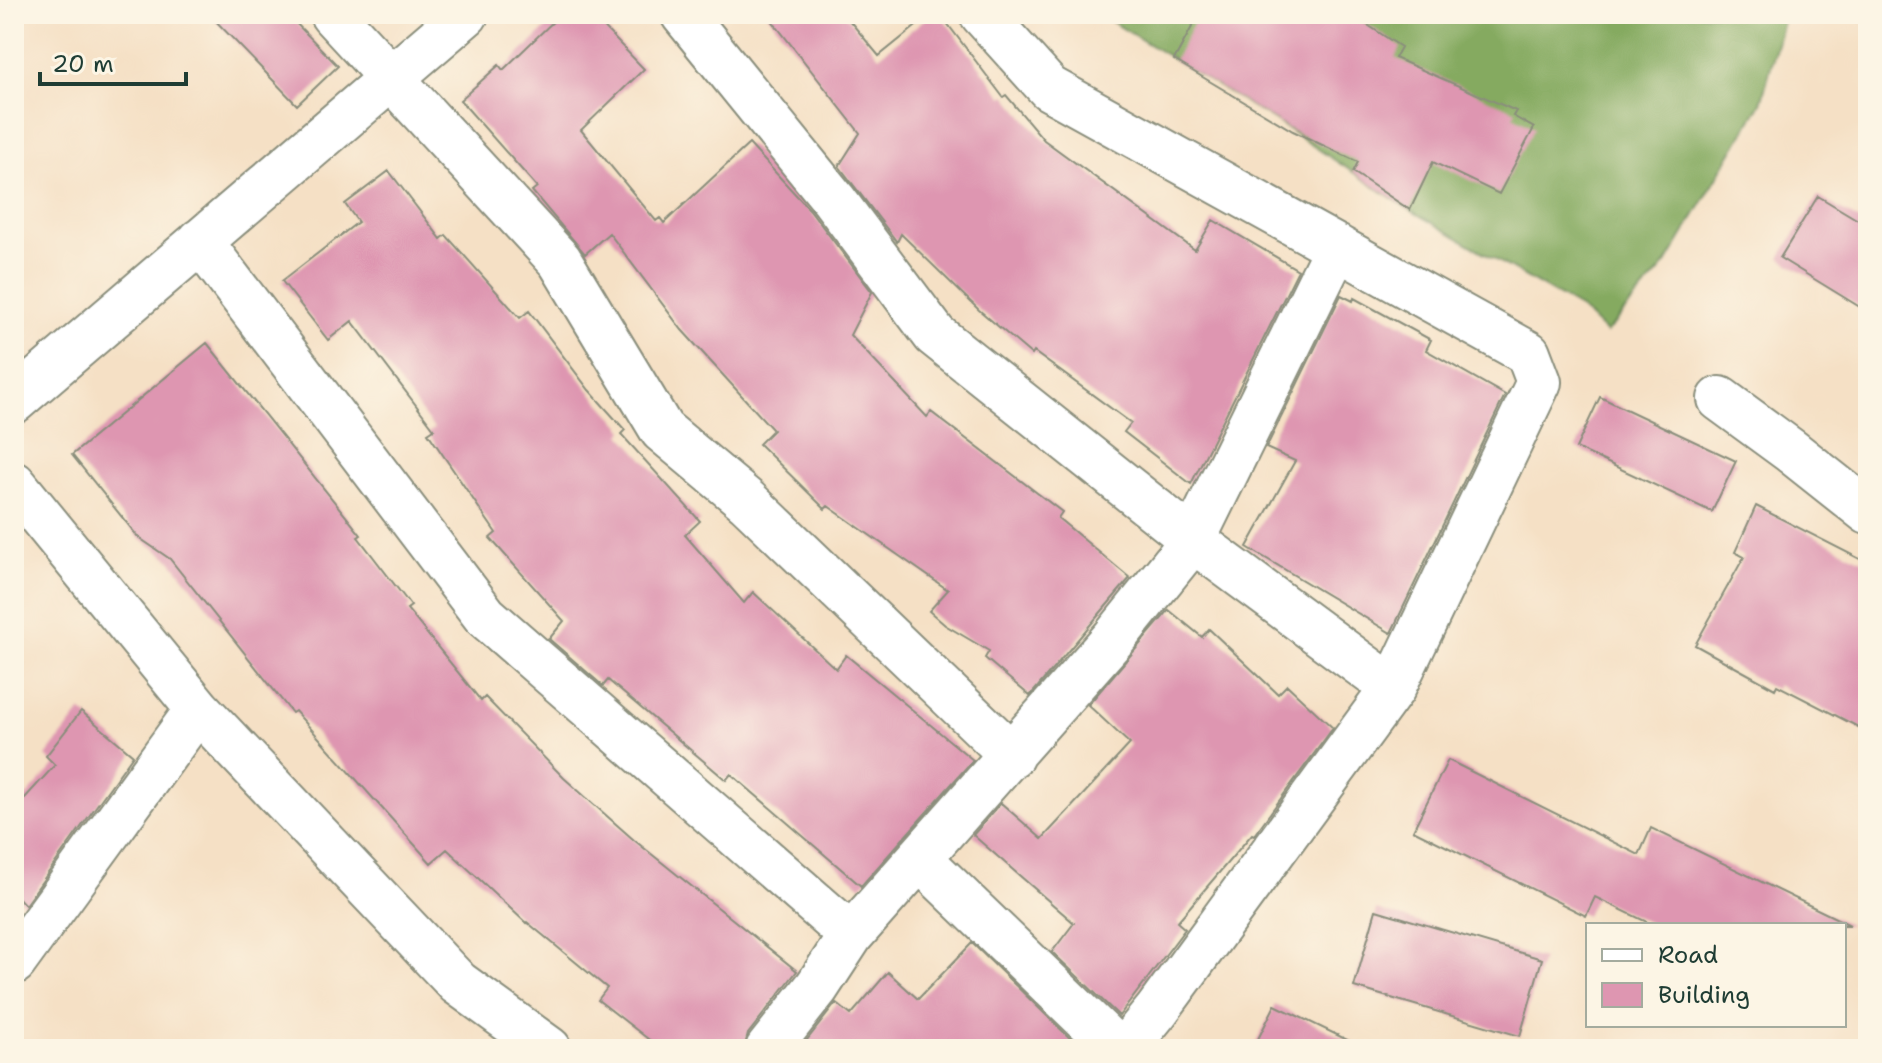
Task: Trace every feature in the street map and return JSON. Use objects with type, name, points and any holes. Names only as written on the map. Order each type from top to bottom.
[{"type":"street","points":[[332,14],[560,261],[662,430],[747,501],[1012,755]]},
{"type":"street","points":[[14,401],[466,14]]},
{"type":"street","points":[[683,14],[834,200],[935,335],[1193,540],[1393,688]]},
{"type":"street","points":[[982,14],[1049,88],[1528,353],[1539,382],[1393,688],[1157,1010],[1125,1049]]},
{"type":"street","points":[[200,241],[485,616],[851,935]]},
{"type":"street","points":[[768,1049],[817,987],[851,935],[1114,638],[1193,540],[1337,247]]},
{"type":"street","points":[[1720,399],[1868,512]]},
{"type":"street","points":[[14,484],[198,709],[458,983],[549,1049]]},
{"type":"street","points":[[16,953],[198,709]]},
{"type":"street","points":[[919,858],[1117,1049]]},
{"type":"green space","points":[[1099,14],[1785,14],[1761,103],[1666,264],[1606,333],[1581,309],[1410,210],[1274,120]]},
{"type":"building","points":[[209,14],[287,14],[338,66],[297,105]]},
{"type":"building","points":[[561,14],[591,14],[644,69],[581,130],[656,221],[660,218],[664,223],[749,144],[810,210],[872,292],[850,335],[927,417],[931,412],[1062,512],[1058,518],[1130,578],[1030,696],[985,658],[989,651],[945,625],[929,611],[948,590],[828,506],[825,509],[759,444],[773,430],[682,330],[609,233],[585,254],[532,191],[537,187],[460,100],[499,65],[503,70]]},
{"type":"building","points":[[767,14],[844,14],[879,56],[931,14],[940,14],[1003,97],[1006,95],[1044,140],[1195,250],[1213,220],[1298,270],[1191,484],[1124,432],[1131,423],[1034,352],[1032,355],[979,310],[901,234],[897,242],[839,166],[860,133]]},
{"type":"building","points":[[1199,14],[1351,14],[1401,47],[1395,58],[1516,111],[1513,116],[1534,128],[1499,194],[1433,162],[1410,210],[1353,172],[1358,162],[1293,131],[1174,60]]},
{"type":"building","points":[[389,171],[441,239],[446,235],[520,318],[529,311],[589,390],[625,430],[621,434],[700,521],[685,535],[744,603],[753,592],[836,669],[846,655],[973,760],[861,886],[731,774],[726,780],[608,680],[603,686],[549,639],[564,621],[490,538],[496,533],[428,433],[434,429],[352,321],[328,340],[282,281],[358,222],[345,204]]},
{"type":"building","points":[[1818,196],[1868,226],[1868,312],[1780,258]]},
{"type":"building","points":[[1341,295],[1353,301],[1354,298],[1431,340],[1426,350],[1505,395],[1391,633],[1247,547],[1295,461],[1266,448]]},
{"type":"building","points":[[207,343],[361,535],[358,537],[411,606],[407,609],[481,701],[485,697],[564,778],[634,840],[797,971],[748,1034],[744,1049],[661,1049],[598,1000],[607,988],[526,923],[447,849],[431,863],[295,711],[292,713],[170,559],[138,537],[72,455]]},
{"type":"building","points":[[1600,397],[1736,461],[1712,512],[1576,448]]},
{"type":"building","points":[[1756,506],[1868,563],[1868,732],[1777,685],[1775,689],[1695,645],[1744,557],[1735,552]]},
{"type":"building","points":[[1169,610],[1202,637],[1209,629],[1278,694],[1287,685],[1333,728],[1254,835],[1177,922],[1185,929],[1119,1016],[1052,952],[1074,923],[973,835],[1001,803],[1042,839],[1130,744],[1088,705]]},
{"type":"building","points":[[81,711],[133,755],[25,905],[14,893],[14,810],[55,765],[46,756]]},
{"type":"building","points":[[1448,760],[1639,855],[1651,828],[1846,923],[1649,923],[1595,897],[1586,916],[1413,830]]},
{"type":"building","points":[[1376,910],[1542,959],[1520,1036],[1354,987]]},
{"type":"building","points":[[972,943],[1081,1049],[800,1049],[836,1003],[851,1015],[888,972],[918,999]]},
{"type":"building","points":[[1275,1005],[1366,1049],[1253,1049]]}]
